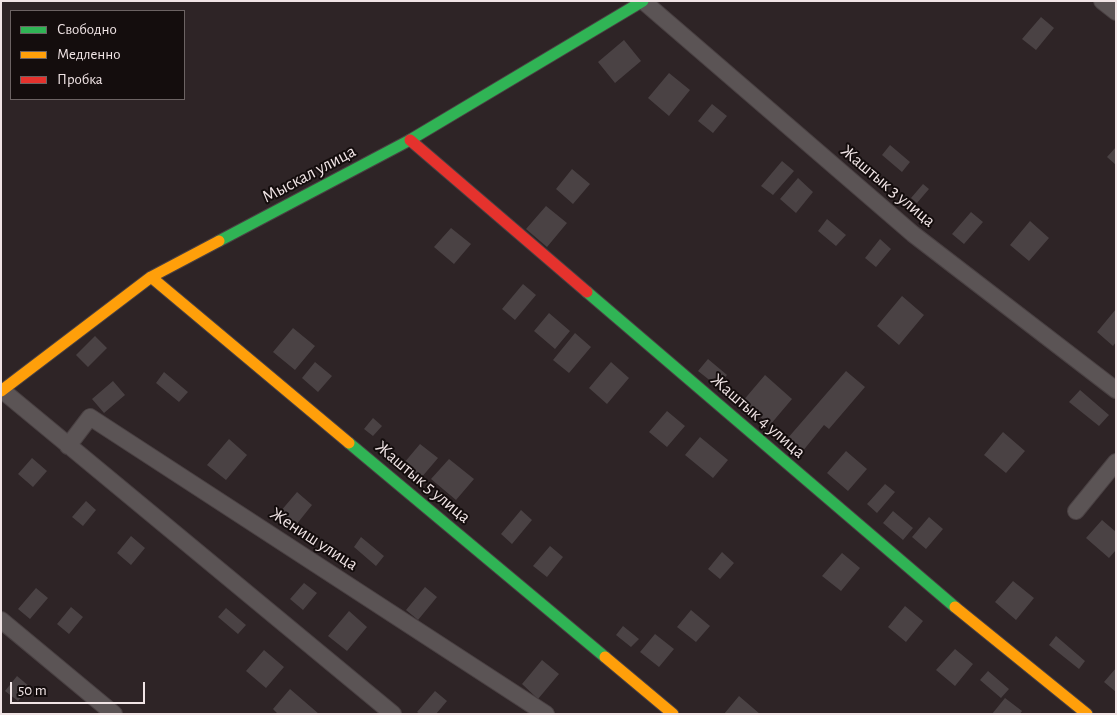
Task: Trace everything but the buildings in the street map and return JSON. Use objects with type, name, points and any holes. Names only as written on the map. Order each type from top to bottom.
[{"type":"street","name":"Мыскал улица","points":[[2,391],[151,277],[410,140],[643,1]]},
{"type":"street","name":"Жаштык 3 улица","points":[[643,1],[913,234],[1116,390]]},
{"type":"street","points":[[1102,1],[1116,12]]},
{"type":"street","name":"Жаштык 4 улица","points":[[410,140],[965,616],[1087,714]]},
{"type":"street","name":"Жаштык 5 улица","points":[[151,277],[673,714]]},
{"type":"street","points":[[2,391],[393,714]]},
{"type":"street","name":"Жениш улица","points":[[68,446],[90,417],[546,714]]},
{"type":"street","points":[[1076,511],[1116,462]]},
{"type":"street","points":[[1,620],[114,714]]},
{"type":"traffic: fast","points":[[219,241],[410,140],[643,1]]},
{"type":"traffic: fast","points":[[587,292],[955,607]]},
{"type":"traffic: fast","points":[[349,443],[605,657]]},
{"type":"traffic: slow","points":[[1,391],[151,277],[219,241]]},
{"type":"traffic: slow","points":[[151,277],[349,443]]},
{"type":"traffic: slow","points":[[955,607],[1087,714]]},
{"type":"traffic: slow","points":[[605,657],[673,714]]},
{"type":"traffic: jam","points":[[410,140],[587,292]]}]
